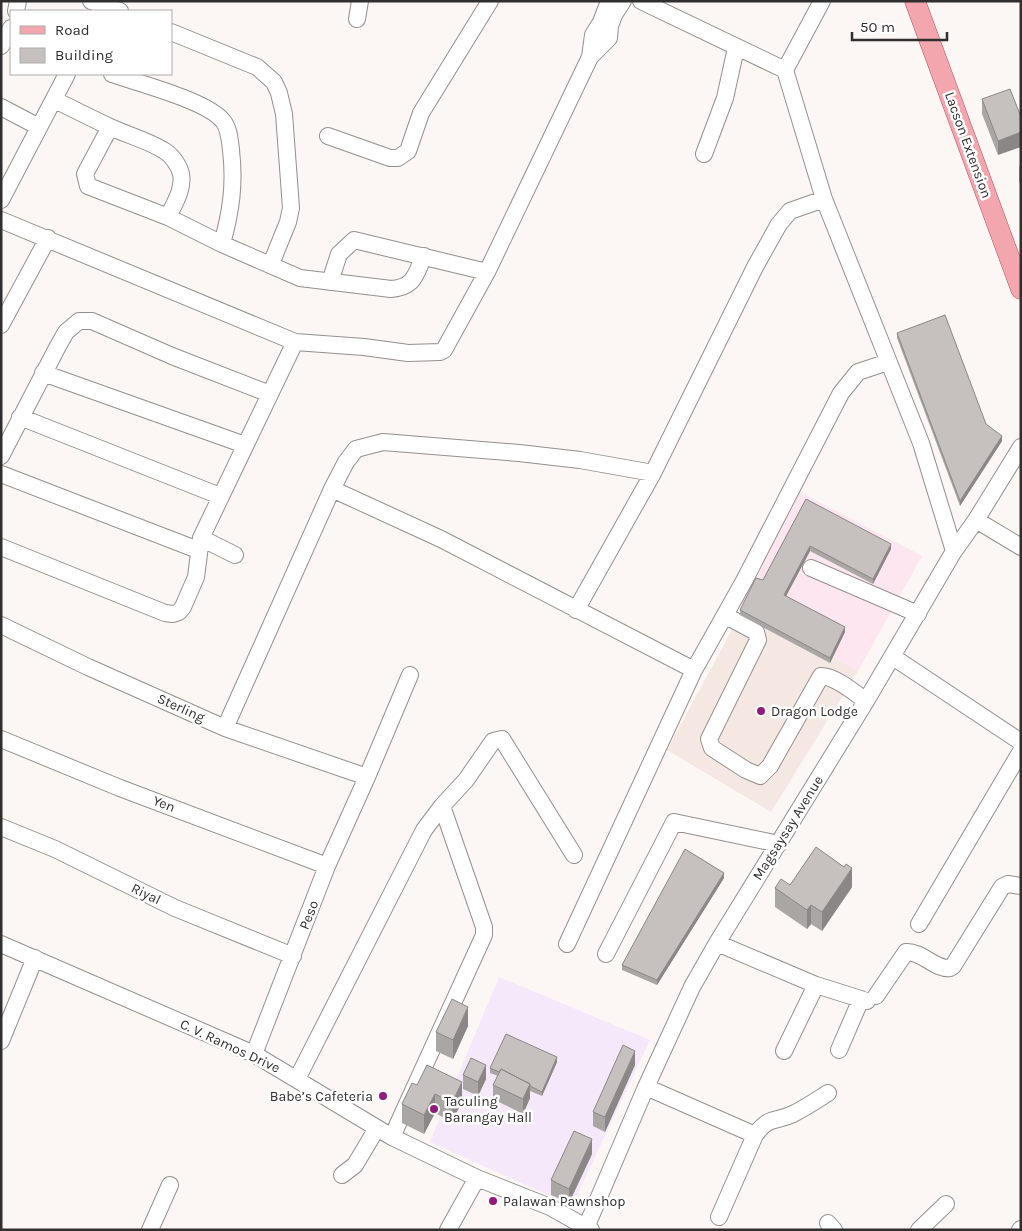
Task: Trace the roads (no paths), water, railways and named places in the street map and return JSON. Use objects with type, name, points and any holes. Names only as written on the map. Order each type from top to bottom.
[{"type":"main road","name":"Lacson Extension","points":[[915,1],[1021,289]]},
{"type":"street","points":[[357,19],[360,1]]},
{"type":"street","points":[[328,136],[390,158],[398,158],[408,151],[421,113],[490,1]]},
{"type":"street","points":[[1,220],[295,342],[364,347],[408,353],[440,352],[444,350],[487,272],[590,57],[593,34],[601,22],[609,1]]},
{"type":"street","points":[[590,57],[609,38],[610,26],[614,15],[623,1]]},
{"type":"street","points":[[641,1],[785,70]]},
{"type":"street","points":[[822,1],[785,70],[824,199],[921,444],[954,550]]},
{"type":"street","points":[[1,46],[10,30]]},
{"type":"street","points":[[172,32],[257,67],[274,82],[279,93],[284,114],[291,208],[288,222],[271,264]]},
{"type":"street","points":[[704,154],[725,98],[736,48]]},
{"type":"street","points":[[1,200],[67,75]]},
{"type":"street","points":[[115,75],[194,102],[208,108],[224,121],[230,140],[234,174],[232,205],[222,244]]},
{"type":"street","points":[[55,100],[163,150],[178,166],[181,175],[179,191],[168,217]]},
{"type":"street","points":[[1,107],[39,127]]},
{"type":"street","points":[[110,127],[85,174],[88,186],[168,217],[222,244],[300,278],[391,289],[403,288],[411,283],[424,256]]},
{"type":"street","points":[[576,610],[653,473],[755,267],[779,224],[790,211],[824,199]]},
{"type":"street","points":[[1,325],[48,238]]},
{"type":"street","points":[[330,282],[339,254],[354,240],[487,272]]},
{"type":"street","points":[[1,456],[43,372],[66,332],[79,321],[92,321],[172,356],[270,394]]},
{"type":"street","points":[[1,547],[165,613],[173,614],[179,612],[183,608],[196,577],[199,544],[244,445],[295,342]]},
{"type":"street","points":[[567,944],[694,670],[726,616],[841,393],[858,372],[888,362]]},
{"type":"street","points":[[43,372],[244,445]]},
{"type":"street","points":[[20,417],[220,496]]},
{"type":"street","points":[[225,728],[332,489],[346,462],[356,449],[383,442],[580,460],[653,473]]},
{"type":"street","name":"Magsaysay Avenue","points":[[588,1229],[646,1087],[692,987],[717,943],[893,657],[954,550],[976,520],[1021,446]]},
{"type":"street","points":[[1,474],[235,555]]},
{"type":"street","points":[[332,489],[441,539],[694,670]]},
{"type":"street","points":[[976,520],[1021,547]]},
{"type":"street","points":[[811,568],[918,614]]},
{"type":"street","points":[[726,616],[756,632],[758,640],[709,740],[712,748],[746,770],[760,776],[770,766],[822,676],[834,679],[866,701]]},
{"type":"street","name":"Sterling","points":[[1,625],[88,667],[225,728],[368,778]]},
{"type":"street","points":[[893,657],[1021,742]]},
{"type":"street","name":"Peso","points":[[254,1054],[327,866],[368,778],[410,675]]},
{"type":"street","name":"Yen","points":[[1,739],[120,788],[327,866]]},
{"type":"street","points":[[297,1079],[424,830],[442,806],[466,780],[494,741],[502,739],[574,855]]},
{"type":"street","points":[[919,924],[1021,751]]},
{"type":"street","points":[[392,1137],[484,935],[484,927],[442,806]]},
{"type":"street","points":[[606,954],[674,822],[778,844]]},
{"type":"street","name":"Riyal","points":[[1,827],[56,849],[175,908],[293,956]]},
{"type":"street","points":[[839,1050],[868,999],[906,952],[914,953],[942,967],[950,968],[1002,886],[1008,884],[1021,886]]},
{"type":"street","points":[[717,943],[816,986],[868,999]]},
{"type":"street","name":"C. V. Ramos Drive","points":[[1,944],[254,1054],[392,1137],[477,1178],[550,1207],[588,1229]]},
{"type":"street","points":[[1,1041],[35,958]]},
{"type":"street","points":[[784,1051],[816,986]]},
{"type":"street","points":[[646,1087],[755,1135]]},
{"type":"street","points":[[719,1217],[755,1135],[763,1124],[795,1113],[828,1093]]},
{"type":"street","points":[[342,1175],[355,1165],[377,1128]]},
{"type":"street","points":[[448,1230],[477,1178]]},
{"type":"street","points":[[150,1230],[170,1185]]},
{"type":"street","points":[[919,1230],[946,1204]]},
{"type":"place","name":"Dragon Lodge","points":[[761,711]]},
{"type":"place","name":"Babe’s Cafeteria","points":[[383,1096]]},
{"type":"place","name":"Taculing Barangay Hall","points":[[434,1109]]},
{"type":"place","name":"Palawan Pawnshop","points":[[493,1201]]}]
